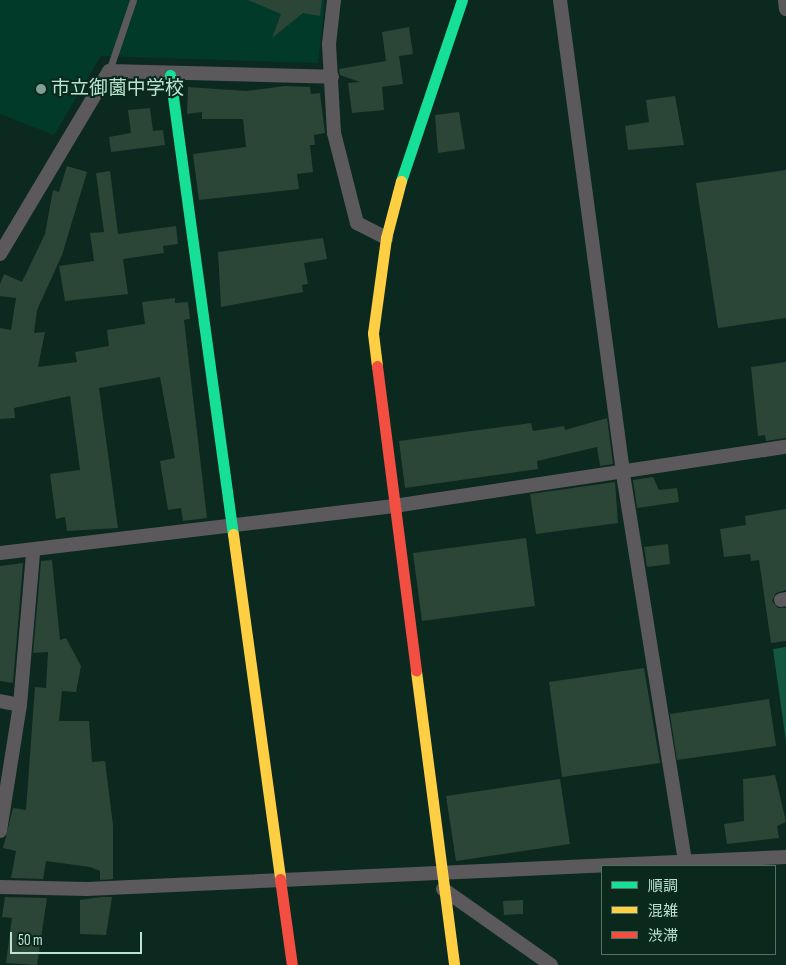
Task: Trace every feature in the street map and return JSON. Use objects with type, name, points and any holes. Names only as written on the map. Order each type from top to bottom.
[{"type":"street","points":[[334,0],[329,44],[334,133],[356,223],[386,238]]},
{"type":"street","points":[[454,965],[373,333],[386,238],[462,0]]},
{"type":"street","points":[[560,0],[623,474],[685,862]]},
{"type":"street","points":[[785,0],[786,9]]},
{"type":"street","points":[[0,254],[109,71],[170,75],[332,77]]},
{"type":"street","points":[[170,75],[292,965]]},
{"type":"street","points":[[0,553],[33,552],[394,506],[623,474],[786,447]]},
{"type":"street","points":[[0,831],[20,704],[33,552]]},
{"type":"street","points":[[0,701],[20,704]]},
{"type":"street","points":[[604,865],[786,857]]},
{"type":"street","points":[[0,887],[87,889],[441,871],[601,865]]},
{"type":"street","points":[[443,889],[551,965]]},
{"type":"lane","points":[[109,71],[133,0]]},
{"type":"shaded area","name":"市立御薗中学校","points":[[0,0],[325,0],[318,63],[101,56],[54,135],[0,114]]},
{"type":"shaded area","points":[[786,647],[786,742],[773,649]]},
{"type":"building","points":[[248,0],[322,0],[320,16],[303,13],[272,38],[281,14]]},
{"type":"building","points":[[409,27],[413,54],[399,56],[403,84],[382,87],[384,110],[352,113],[348,83],[360,82],[340,75],[339,69],[386,61],[382,32]]},
{"type":"building","points":[[285,86],[310,87],[311,94],[320,93],[325,133],[314,135],[315,145],[310,145],[313,172],[297,174],[299,189],[199,200],[193,154],[246,147],[243,119],[202,119],[202,112],[187,114],[188,87],[246,91]]},
{"type":"building","points":[[675,96],[684,145],[628,150],[625,126],[649,122],[646,100]]},
{"type":"building","points":[[150,108],[153,131],[163,130],[165,145],[111,152],[109,137],[131,133],[128,110]]},
{"type":"building","points":[[459,112],[465,149],[438,153],[435,115]]},
{"type":"building","points":[[67,166],[87,172],[62,255],[37,310],[34,333],[45,332],[38,367],[77,362],[75,352],[109,346],[107,330],[145,324],[142,302],[175,298],[175,303],[188,302],[190,319],[184,320],[207,518],[183,521],[181,508],[168,510],[160,461],[175,458],[160,377],[99,388],[118,528],[67,531],[65,517],[56,519],[50,474],[80,470],[70,396],[14,408],[15,418],[0,419],[0,328],[11,330],[16,298],[0,296],[0,284],[4,274],[22,282],[45,234],[53,190],[59,192]]},
{"type":"building","points":[[786,170],[786,318],[718,328],[696,183]]},
{"type":"building","points":[[110,171],[118,234],[176,226],[178,244],[163,246],[164,253],[123,259],[128,294],[65,301],[59,266],[94,261],[90,233],[104,232],[96,173]]},
{"type":"building","points":[[323,238],[327,259],[304,263],[308,284],[302,285],[303,292],[221,307],[218,252]]},
{"type":"building","points":[[786,362],[786,438],[766,441],[765,435],[758,436],[751,367]]},
{"type":"building","points":[[607,418],[613,464],[600,466],[597,447],[537,461],[538,469],[405,488],[399,441],[531,423],[533,431],[564,426],[565,430]]},
{"type":"building","points":[[653,477],[659,490],[677,488],[679,502],[637,508],[633,480]]},
{"type":"building","points":[[615,482],[618,523],[536,534],[530,494]]},
{"type":"building","points":[[786,509],[786,590],[776,593],[772,601],[778,608],[786,608],[786,641],[771,643],[759,560],[751,561],[750,554],[724,557],[720,529],[746,525],[745,516]]},
{"type":"building","points":[[526,538],[535,606],[422,621],[413,553]]},
{"type":"building","points":[[668,544],[670,564],[647,567],[644,547]]},
{"type":"building","points":[[52,560],[60,640],[66,638],[81,666],[76,692],[62,691],[59,721],[89,721],[92,762],[105,761],[113,825],[113,879],[100,880],[100,871],[90,867],[46,861],[43,879],[11,878],[16,851],[3,848],[13,808],[26,810],[35,687],[46,688],[48,652],[33,653],[41,561]]},
{"type":"building","points":[[23,563],[13,683],[0,681],[0,566]]},
{"type":"building","points":[[644,668],[660,763],[562,777],[549,682]]},
{"type":"building","points":[[769,699],[776,746],[677,760],[670,714]]},
{"type":"building","points":[[775,775],[786,822],[777,826],[779,838],[727,844],[724,824],[744,821],[743,779]]},
{"type":"building","points":[[560,779],[570,844],[456,861],[446,796]]},
{"type":"building","points":[[5,897],[47,898],[37,965],[6,963],[12,918],[2,917]]},
{"type":"building","points":[[112,897],[106,935],[80,934],[80,900]]},
{"type":"building","points":[[523,900],[523,914],[504,915],[503,901]]},
{"type":"traffic: fast","points":[[401,181],[462,0]]},
{"type":"traffic: fast","points":[[170,75],[233,534]]},
{"type":"traffic: slow","points":[[377,366],[373,333],[386,238],[401,181]]},
{"type":"traffic: slow","points":[[233,534],[280,879]]},
{"type":"traffic: slow","points":[[416,671],[454,965]]},
{"type":"traffic: jam","points":[[377,366],[416,671]]},
{"type":"traffic: jam","points":[[280,879],[292,965]]},
{"type":"place","name":"市立御薗中学校","points":[[41,89]]}]
